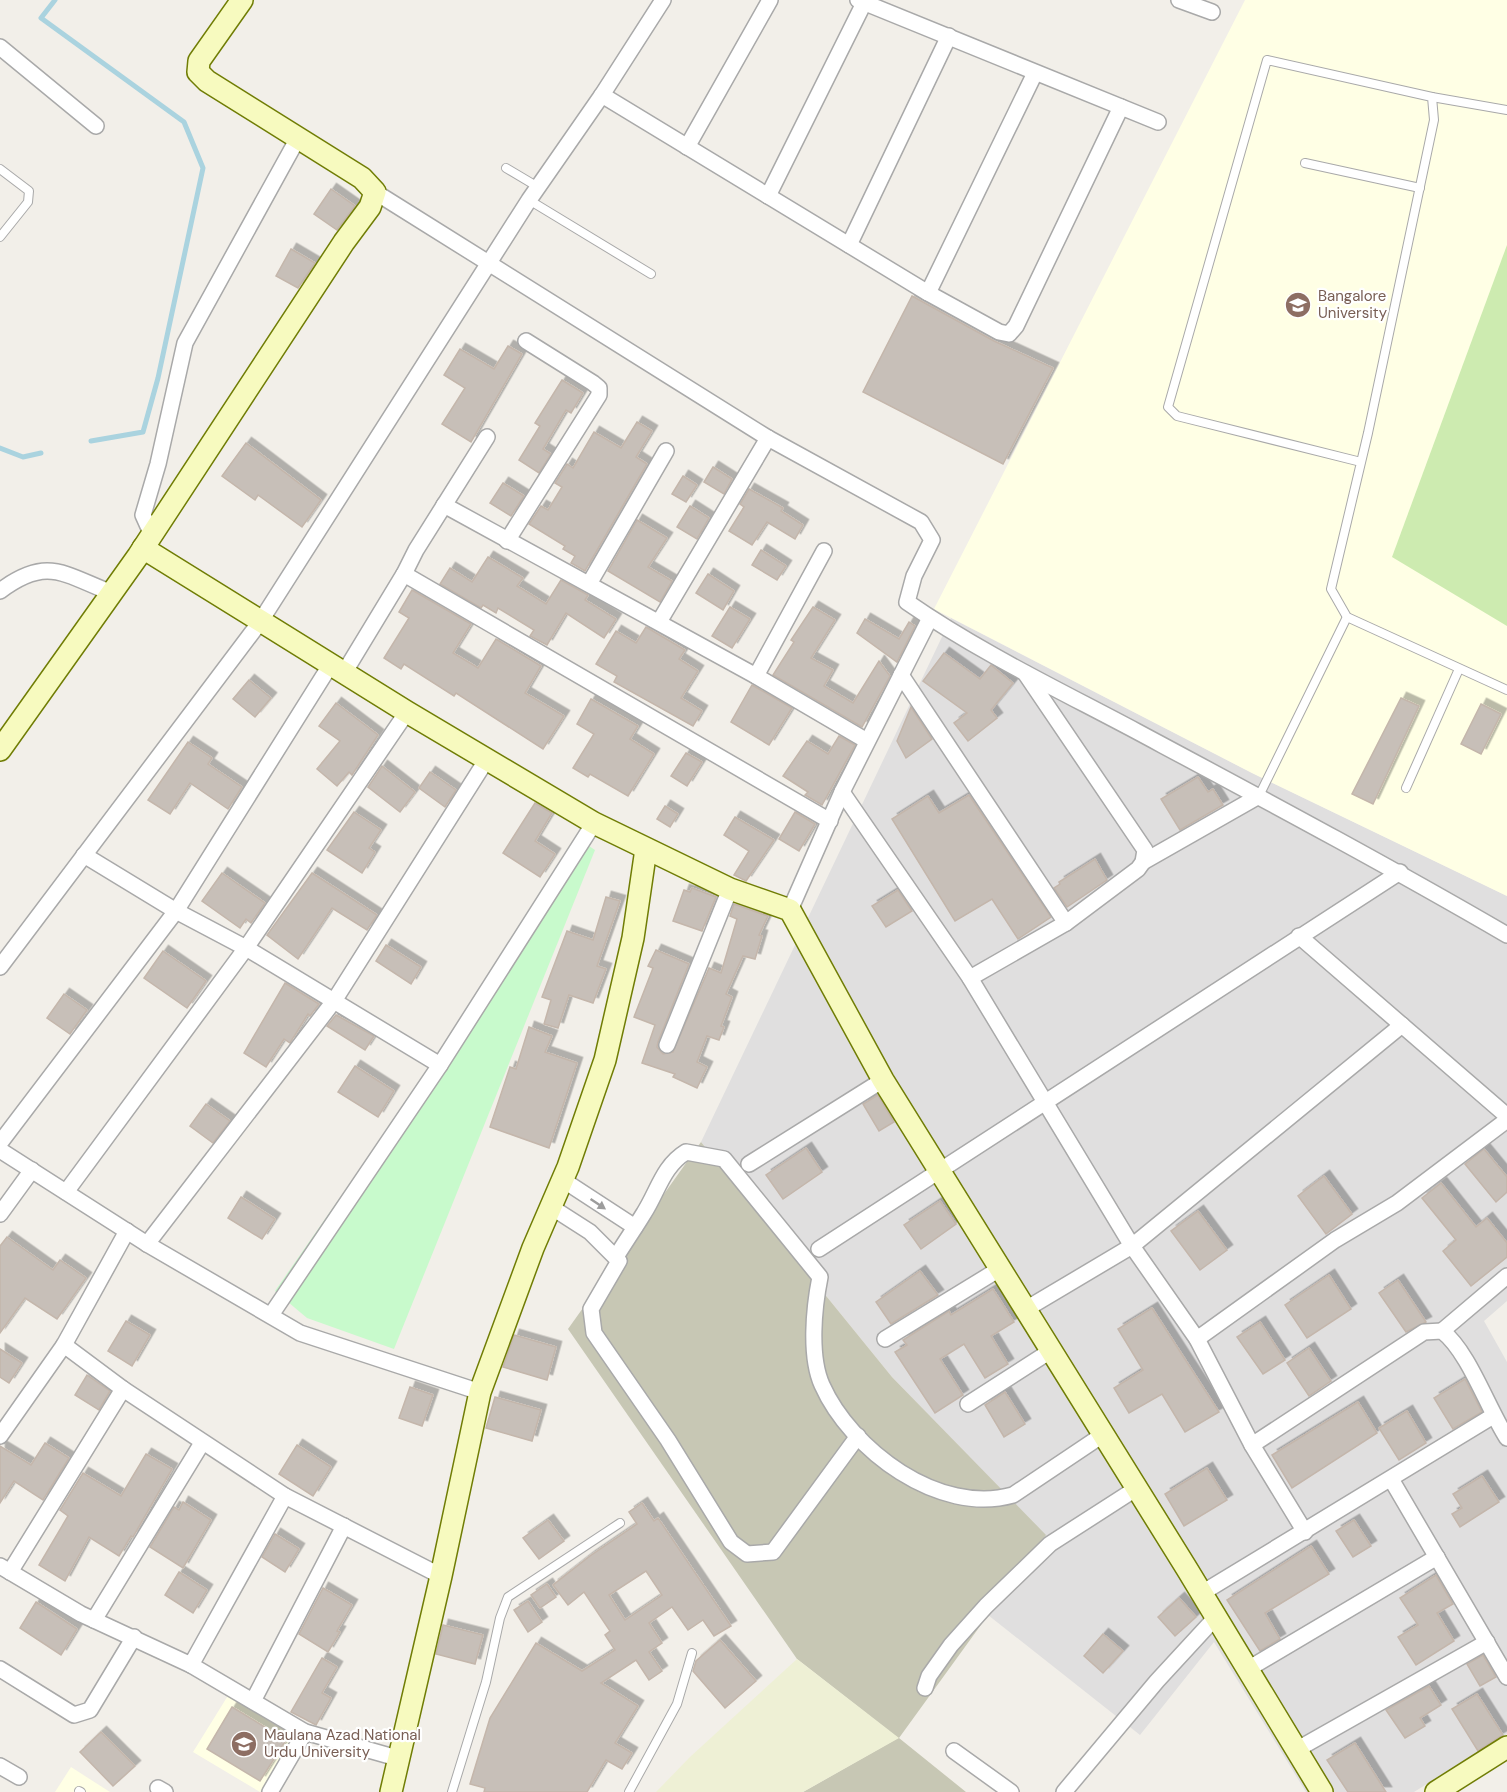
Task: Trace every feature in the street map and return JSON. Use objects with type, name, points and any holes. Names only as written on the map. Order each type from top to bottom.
[{"type":"street","points":[[242,0],[199,61],[198,72],[207,81],[362,178],[375,192],[768,438],[921,522],[932,540],[914,576],[907,602],[930,618],[1023,671],[1400,872],[1507,935]]},
{"type":"street","points":[[0,966],[260,622],[529,200],[602,95],[663,0]]},
{"type":"street","points":[[687,147],[770,0]]},
{"type":"street","points":[[1179,0],[1212,12]]},
{"type":"street","points":[[768,196],[861,1],[1158,122]]},
{"type":"street","points":[[849,245],[949,36]]},
{"type":"street","points":[[0,47],[96,126]]},
{"type":"street","points":[[928,293],[1035,73]]},
{"type":"street","points":[[602,95],[928,293],[999,332],[1009,334],[1016,326],[1121,107]]},
{"type":"street","points":[[298,138],[185,343],[158,464],[143,514],[148,541],[260,622],[406,712],[594,823],[730,889],[790,910],[883,1080],[1104,1434],[1322,1792]]},
{"type":"street","points":[[0,750],[148,541],[344,242],[370,207],[375,192]]},
{"type":"street","points":[[507,541],[599,395],[599,388],[593,383],[526,341]]},
{"type":"street","points":[[0,1143],[176,911],[338,668],[405,574],[416,550],[488,437]]},
{"type":"street","points":[[659,622],[768,438]]},
{"type":"street","points":[[590,584],[666,451]]},
{"type":"street","points":[[444,506],[659,622],[867,741]]},
{"type":"street","points":[[756,676],[824,551]]},
{"type":"street","points":[[0,591],[27,574],[40,570],[56,572],[112,592]]},
{"type":"street","points":[[405,574],[830,821]]},
{"type":"street","points":[[790,910],[842,792],[930,618]]},
{"type":"street","points":[[1023,671],[1144,849],[1143,862]]},
{"type":"street","points":[[901,675],[1066,923]]},
{"type":"street","points":[[66,1192],[246,948],[406,712]]},
{"type":"street","points":[[147,1244],[334,1001],[487,759]]},
{"type":"street","points":[[842,792],[970,978],[1132,1246],[1197,1339],[1252,1445],[1305,1532]]},
{"type":"street","points":[[970,978],[1066,923],[1138,869],[1143,862],[1259,796]]},
{"type":"street","points":[[271,1315],[440,1065],[594,823]]},
{"type":"street","points":[[391,1792],[397,1758],[441,1576],[480,1392],[563,1180],[605,1060],[633,938],[646,849]]},
{"type":"street","points":[[84,855],[176,911],[246,948],[440,1065]]},
{"type":"street","points":[[819,1250],[939,1169],[1400,872]]},
{"type":"street","points":[[667,1045],[730,889]]},
{"type":"street","points":[[1197,1339],[1335,1240],[1396,1203],[1507,1118],[1299,936]]},
{"type":"street","points":[[1026,1309],[1132,1246],[1402,1025]]},
{"type":"street","points":[[749,1164],[883,1080]]},
{"type":"street","points":[[0,1150],[147,1244],[300,1334],[480,1392]]},
{"type":"street","points":[[616,1257],[645,1212],[663,1175],[678,1157],[686,1152],[724,1159],[820,1277],[814,1338],[821,1383],[843,1420],[881,1459],[909,1478],[952,1494],[996,1500],[1013,1495],[1104,1434]]},
{"type":"street","points":[[0,1214],[32,1170]]},
{"type":"street","points":[[563,1180],[634,1227]]},
{"type":"street","points":[[551,1207],[590,1232],[619,1261],[591,1309],[594,1333],[668,1440],[731,1542],[747,1554],[773,1552],[858,1436]]},
{"type":"street","points":[[0,1436],[64,1345],[127,1231]]},
{"type":"street","points":[[885,1339],[1001,1268]]},
{"type":"street","points":[[1252,1445],[1424,1332],[1443,1331],[1507,1276]]},
{"type":"street","points":[[1443,1331],[1456,1341],[1493,1416],[1507,1438]]},
{"type":"street","points":[[64,1345],[202,1443],[285,1496],[441,1576]]},
{"type":"street","points":[[968,1404],[1052,1350]]},
{"type":"street","points":[[123,1389],[5,1569],[94,1620],[191,1665],[305,1732],[397,1758]]},
{"type":"street","points":[[1202,1593],[1493,1416]]},
{"type":"street","points":[[94,1620],[202,1443]]},
{"type":"street","points":[[1391,1479],[1507,1677]]},
{"type":"street","points":[[925,1688],[929,1676],[951,1645],[986,1606],[1050,1544],[1137,1488]]},
{"type":"street","points":[[191,1665],[285,1496]]},
{"type":"street","points":[[253,1701],[344,1526]]},
{"type":"street","points":[[1248,1669],[1437,1557]]},
{"type":"street","points":[[1064,1792],[1156,1681],[1216,1617]]},
{"type":"street","points":[[0,1669],[74,1715],[90,1710],[134,1637]]},
{"type":"street","points":[[1296,1750],[1487,1642]]},
{"type":"street","points":[[270,1792],[305,1732]]},
{"type":"street","points":[[1437,1792],[1507,1747]]},
{"type":"street","points":[[954,1750],[1011,1792]]},
{"type":"street","points":[[0,1766],[19,1777]]},
{"type":"lane","points":[[1361,462],[1177,416],[1168,407],[1267,60],[1432,97],[1507,110]]},
{"type":"lane","points":[[1432,97],[1434,120],[1361,462],[1331,589],[1347,617],[1507,690]]},
{"type":"lane","points":[[1305,164],[1420,188]]},
{"type":"lane","points":[[506,168],[538,187]]},
{"type":"lane","points":[[0,169],[29,191],[27,202],[0,237]]},
{"type":"lane","points":[[529,200],[651,274]]},
{"type":"lane","points":[[1259,796],[1347,617]]},
{"type":"lane","points":[[1406,788],[1459,669]]},
{"type":"lane","points":[[452,1792],[486,1682],[500,1618],[508,1598],[620,1523]]},
{"type":"lane","points":[[629,1792],[677,1704],[692,1653]]},
{"type":"shaded area","name":"Bangalore University","points":[[1245,0],[1507,0],[1507,896],[1252,773],[934,609]]},
{"type":"shaded area","points":[[951,618],[1252,773],[1507,896],[1507,1301],[1484,1321],[1507,1362],[1507,1734],[1414,1792],[1306,1792],[1214,1642],[1140,1735],[988,1615],[1045,1535],[892,1377],[701,1142]]},
{"type":"shaded area","points":[[701,1142],[892,1377],[1046,1535],[899,1738],[966,1792],[803,1792],[898,1738],[797,1659],[568,1329]]},
{"type":"shaded area","points":[[797,1659],[899,1738],[803,1792],[656,1792],[690,1757]]},
{"type":"shaded area","name":"Maulana Azad National Urdu University","points":[[229,1694],[295,1735],[260,1792],[193,1752]]},
{"type":"shaded area","points":[[71,1767],[110,1792],[55,1792]]},
{"type":"green space","points":[[1507,245],[1507,626],[1392,557]]},
{"type":"green space","points":[[586,844],[595,850],[394,1349],[307,1318],[275,1291]]},
{"type":"building","points":[[331,189],[355,206],[337,230],[314,214]]},
{"type":"building","points":[[291,249],[315,263],[298,288],[276,276]]},
{"type":"building","points":[[912,296],[994,341],[1053,368],[1003,464],[863,392]]},
{"type":"building","points":[[508,346],[522,354],[471,442],[442,424],[465,388],[444,375],[460,349],[494,369]]},
{"type":"building","points":[[562,380],[583,393],[571,413],[566,410],[543,449],[551,454],[539,473],[519,460],[540,426],[535,423]]},
{"type":"building","points":[[637,422],[652,431],[636,457],[647,464],[585,571],[571,563],[575,556],[563,549],[565,546],[529,524],[541,506],[548,510],[562,487],[555,483],[567,464],[573,468],[594,432],[621,448]]},
{"type":"building","points":[[246,443],[321,500],[302,527],[258,495],[255,500],[222,476]]},
{"type":"building","points":[[713,467],[732,479],[724,494],[704,482]]},
{"type":"building","points":[[683,476],[697,485],[686,502],[672,494]]},
{"type":"building","points":[[503,483],[524,496],[511,516],[490,503]]},
{"type":"building","points":[[749,489],[783,508],[781,511],[803,525],[795,539],[767,522],[752,545],[729,531],[744,507],[740,504]]},
{"type":"building","points":[[690,506],[709,518],[697,539],[677,527]]},
{"type":"building","points":[[637,520],[667,538],[648,567],[672,581],[660,602],[608,571]]},
{"type":"building","points":[[761,550],[786,566],[777,580],[752,565]]},
{"type":"building","points":[[488,557],[523,578],[517,586],[546,604],[561,580],[588,595],[585,600],[616,619],[604,638],[566,613],[547,645],[530,636],[534,630],[498,608],[496,613],[483,605],[481,608],[440,584],[450,568],[472,582]]},
{"type":"building","points":[[708,574],[734,591],[723,610],[696,593]]},
{"type":"building","points":[[412,590],[471,624],[453,653],[478,668],[496,639],[541,666],[525,693],[564,716],[543,749],[456,693],[454,696],[404,664],[401,669],[384,658],[409,618],[399,612]]},
{"type":"building","points":[[730,607],[750,619],[732,648],[712,636]]},
{"type":"building","points":[[813,607],[835,620],[811,658],[833,670],[824,686],[853,703],[879,661],[890,676],[862,727],[773,675],[794,642],[791,640]]},
{"type":"building","points":[[865,619],[899,639],[909,622],[915,626],[897,662],[857,633]]},
{"type":"building","points":[[646,627],[685,650],[679,659],[698,671],[681,698],[702,711],[693,726],[614,682],[617,676],[596,664],[616,631],[636,643]]},
{"type":"building","points":[[944,653],[980,679],[991,665],[1013,683],[991,710],[997,718],[968,741],[954,723],[967,713],[923,681]]},
{"type":"building","points":[[249,680],[271,698],[255,717],[233,699]]},
{"type":"building","points":[[752,685],[792,708],[769,745],[731,722]]},
{"type":"building","points":[[1401,698],[1419,706],[1373,804],[1352,794]]},
{"type":"building","points":[[591,699],[638,726],[630,739],[654,754],[628,796],[590,774],[588,777],[573,768],[594,734],[577,724]]},
{"type":"building","points":[[336,703],[378,735],[352,775],[349,772],[337,786],[317,769],[340,741],[319,726]]},
{"type":"building","points":[[1481,704],[1501,714],[1481,754],[1461,744]]},
{"type":"building","points":[[911,707],[932,739],[906,758],[897,741]]},
{"type":"building","points":[[839,736],[855,745],[822,805],[805,795],[808,792],[783,776],[807,741],[828,754]]},
{"type":"building","points":[[188,742],[212,758],[208,764],[242,787],[228,809],[190,783],[170,814],[148,800]]},
{"type":"building","points":[[686,753],[702,762],[687,786],[671,776]]},
{"type":"building","points":[[382,766],[415,792],[400,812],[368,787]]},
{"type":"building","points":[[430,772],[456,790],[445,807],[419,788]]},
{"type":"building","points":[[1198,777],[1208,792],[1213,789],[1223,805],[1180,830],[1161,799]]},
{"type":"building","points":[[969,795],[1051,917],[1018,939],[992,899],[955,921],[892,819],[928,796],[939,813]]},
{"type":"building","points":[[535,803],[552,813],[535,841],[555,854],[540,877],[503,853]]},
{"type":"building","points":[[665,806],[678,814],[670,827],[657,819]]},
{"type":"building","points":[[354,812],[381,830],[369,848],[375,852],[362,873],[327,850]]},
{"type":"building","points":[[795,812],[815,824],[799,851],[779,839]]},
{"type":"building","points":[[735,817],[774,840],[746,881],[734,875],[749,851],[724,835]]},
{"type":"building","points":[[1095,859],[1107,880],[1067,907],[1054,888],[1060,884],[1059,882]]},
{"type":"building","points":[[222,873],[265,903],[251,923],[246,919],[240,928],[202,901]]},
{"type":"building","points":[[312,873],[377,915],[367,930],[332,908],[298,959],[267,935]]},
{"type":"building","points":[[692,888],[716,897],[702,931],[673,921],[684,890],[690,892]]},
{"type":"building","points":[[898,890],[912,911],[886,927],[872,906]]},
{"type":"building","points":[[606,897],[620,901],[597,966],[606,969],[593,1003],[569,995],[558,1028],[544,1024],[551,1000],[542,997],[567,931],[593,940]]},
{"type":"building","points":[[734,904],[768,916],[759,935],[762,936],[755,959],[743,956],[726,994],[732,997],[721,1026],[724,1027],[719,1040],[707,1036],[697,1062],[707,1067],[697,1088],[673,1077],[675,1074],[642,1063],[655,1025],[634,1017],[653,968],[648,966],[656,950],[689,964],[657,1047],[663,1054],[673,1052],[709,968],[721,973],[737,919],[730,916]]},
{"type":"building","points":[[386,945],[421,967],[411,984],[376,961]]},
{"type":"building","points":[[163,951],[206,981],[187,1008],[144,978]]},
{"type":"building","points":[[285,983],[319,1004],[310,1016],[308,1014],[290,1043],[284,1039],[266,1067],[244,1053]]},
{"type":"building","points":[[64,994],[87,1010],[70,1034],[47,1018]]},
{"type":"building","points":[[336,1015],[374,1036],[365,1050],[327,1026]]},
{"type":"building","points":[[529,1027],[552,1036],[545,1052],[577,1063],[549,1148],[490,1127],[510,1067],[516,1069]]},
{"type":"building","points":[[355,1066],[394,1091],[378,1117],[338,1092]]},
{"type":"building","points":[[878,1095],[894,1122],[879,1131],[863,1104]]},
{"type":"building","points":[[206,1104],[230,1121],[213,1143],[190,1126]]},
{"type":"building","points":[[806,1148],[822,1172],[783,1199],[766,1175]]},
{"type":"building","points":[[1484,1149],[1507,1177],[1507,1192],[1496,1202],[1465,1164]]},
{"type":"building","points":[[1324,1176],[1352,1214],[1326,1234],[1298,1196]]},
{"type":"building","points":[[1441,1183],[1476,1227],[1487,1218],[1507,1243],[1507,1257],[1471,1286],[1443,1251],[1456,1240],[1422,1198]]},
{"type":"building","points":[[241,1197],[275,1219],[262,1239],[228,1218]]},
{"type":"building","points":[[940,1201],[956,1224],[921,1249],[904,1225]]},
{"type":"building","points":[[1198,1211],[1227,1250],[1200,1270],[1171,1231]]},
{"type":"building","points":[[7,1237],[53,1270],[60,1260],[86,1278],[57,1319],[25,1298],[0,1333],[0,1246]]},
{"type":"building","points":[[920,1271],[938,1295],[891,1324],[876,1302]]},
{"type":"building","points":[[1329,1275],[1351,1309],[1307,1338],[1285,1305]]},
{"type":"building","points":[[1398,1280],[1426,1322],[1406,1332],[1379,1293]]},
{"type":"building","points":[[993,1289],[1014,1322],[991,1336],[1008,1364],[985,1378],[964,1344],[940,1359],[963,1395],[935,1413],[895,1352],[907,1345],[903,1340],[949,1311],[951,1315]]},
{"type":"building","points":[[1152,1308],[1219,1412],[1185,1432],[1162,1394],[1129,1413],[1114,1388],[1143,1370],[1118,1329]]},
{"type":"building","points":[[126,1321],[150,1335],[132,1366],[108,1351]]},
{"type":"building","points":[[1260,1322],[1285,1360],[1263,1374],[1237,1337]]},
{"type":"building","points":[[514,1335],[556,1347],[547,1380],[503,1367]]},
{"type":"building","points":[[1309,1348],[1331,1381],[1309,1396],[1287,1363]]},
{"type":"building","points":[[0,1349],[22,1363],[9,1383],[0,1377]]},
{"type":"building","points":[[87,1375],[110,1391],[99,1410],[75,1395]]},
{"type":"building","points":[[1465,1379],[1482,1412],[1453,1429],[1434,1398]]},
{"type":"building","points":[[410,1387],[433,1395],[422,1426],[399,1418]]},
{"type":"building","points":[[1005,1392],[1025,1424],[1004,1437],[985,1405]]},
{"type":"building","points":[[495,1397],[541,1410],[532,1441],[486,1428]]},
{"type":"building","points":[[1358,1402],[1377,1433],[1292,1488],[1272,1455]]},
{"type":"building","points":[[1407,1411],[1426,1443],[1399,1460],[1379,1428]]},
{"type":"building","points":[[45,1443],[69,1458],[43,1500],[14,1481],[0,1503],[0,1446],[31,1465]]},
{"type":"building","points":[[297,1445],[331,1467],[313,1496],[279,1474]]},
{"type":"building","points":[[146,1454],[172,1469],[133,1537],[131,1536],[119,1556],[89,1537],[65,1581],[39,1565],[68,1516],[60,1510],[83,1473],[121,1496]]},
{"type":"building","points":[[1207,1468],[1227,1500],[1184,1526],[1165,1494]]},
{"type":"building","points":[[1482,1476],[1499,1502],[1460,1527],[1452,1514],[1462,1508],[1453,1494]]},
{"type":"building","points":[[183,1502],[211,1520],[183,1568],[150,1547],[174,1507],[179,1510]]},
{"type":"building","points":[[642,1503],[654,1521],[658,1518],[731,1626],[714,1636],[703,1620],[688,1630],[672,1607],[649,1623],[662,1643],[649,1652],[662,1671],[649,1680],[636,1660],[601,1683],[638,1706],[615,1743],[632,1753],[622,1769],[606,1760],[587,1792],[484,1792],[485,1788],[470,1784],[490,1718],[536,1643],[582,1671],[615,1650],[605,1635],[610,1631],[584,1592],[568,1605],[553,1585],[637,1524],[629,1512]],"holes":[[[646,1571],[662,1595],[625,1620],[609,1595]]]},
{"type":"building","points":[[548,1520],[564,1541],[539,1559],[523,1538]]},
{"type":"building","points":[[1354,1520],[1371,1546],[1353,1557],[1336,1531]]},
{"type":"building","points":[[275,1534],[299,1549],[285,1572],[262,1557]]},
{"type":"building","points":[[1311,1546],[1329,1574],[1265,1613],[1280,1639],[1260,1651],[1227,1600]]},
{"type":"building","points":[[179,1572],[207,1590],[193,1613],[165,1595]]},
{"type":"building","points":[[1436,1575],[1453,1604],[1437,1613],[1454,1641],[1416,1665],[1398,1637],[1418,1625],[1400,1598]]},
{"type":"building","points":[[547,1584],[556,1597],[540,1608],[531,1595]]},
{"type":"building","points":[[323,1588],[352,1605],[328,1652],[299,1634]]},
{"type":"building","points":[[1179,1598],[1196,1617],[1175,1636],[1158,1617]]},
{"type":"building","points":[[528,1601],[542,1622],[528,1632],[514,1610]]},
{"type":"building","points":[[36,1602],[77,1629],[61,1655],[20,1628]]},
{"type":"building","points":[[443,1625],[483,1635],[475,1664],[436,1654]]},
{"type":"building","points":[[1103,1634],[1123,1651],[1103,1673],[1084,1656]]},
{"type":"building","points":[[720,1640],[756,1681],[725,1708],[693,1671],[696,1661]]},
{"type":"building","points":[[1483,1655],[1496,1677],[1480,1686],[1467,1664]]},
{"type":"building","points":[[322,1658],[337,1667],[322,1693],[331,1698],[316,1725],[291,1712]]},
{"type":"building","points":[[1429,1686],[1441,1705],[1420,1718],[1425,1726],[1405,1738],[1386,1710]]},
{"type":"building","points":[[1477,1694],[1503,1735],[1478,1751],[1452,1709]]},
{"type":"building","points":[[232,1707],[286,1740],[260,1781],[207,1749]]},
{"type":"building","points":[[101,1732],[135,1766],[113,1786],[80,1752]]},
{"type":"building","points":[[1355,1743],[1386,1792],[1348,1792],[1327,1760]]},
{"type":"waterway","points":[[55,0],[41,18],[184,122],[203,168],[158,378],[143,432],[91,441]]},
{"type":"waterway","points":[[0,448],[23,457],[41,453]]},
{"type":"place","name":"Bangalore University","points":[[1298,305]]},
{"type":"place","name":"Maulana Azad National Urdu University","points":[[244,1744]]}]
